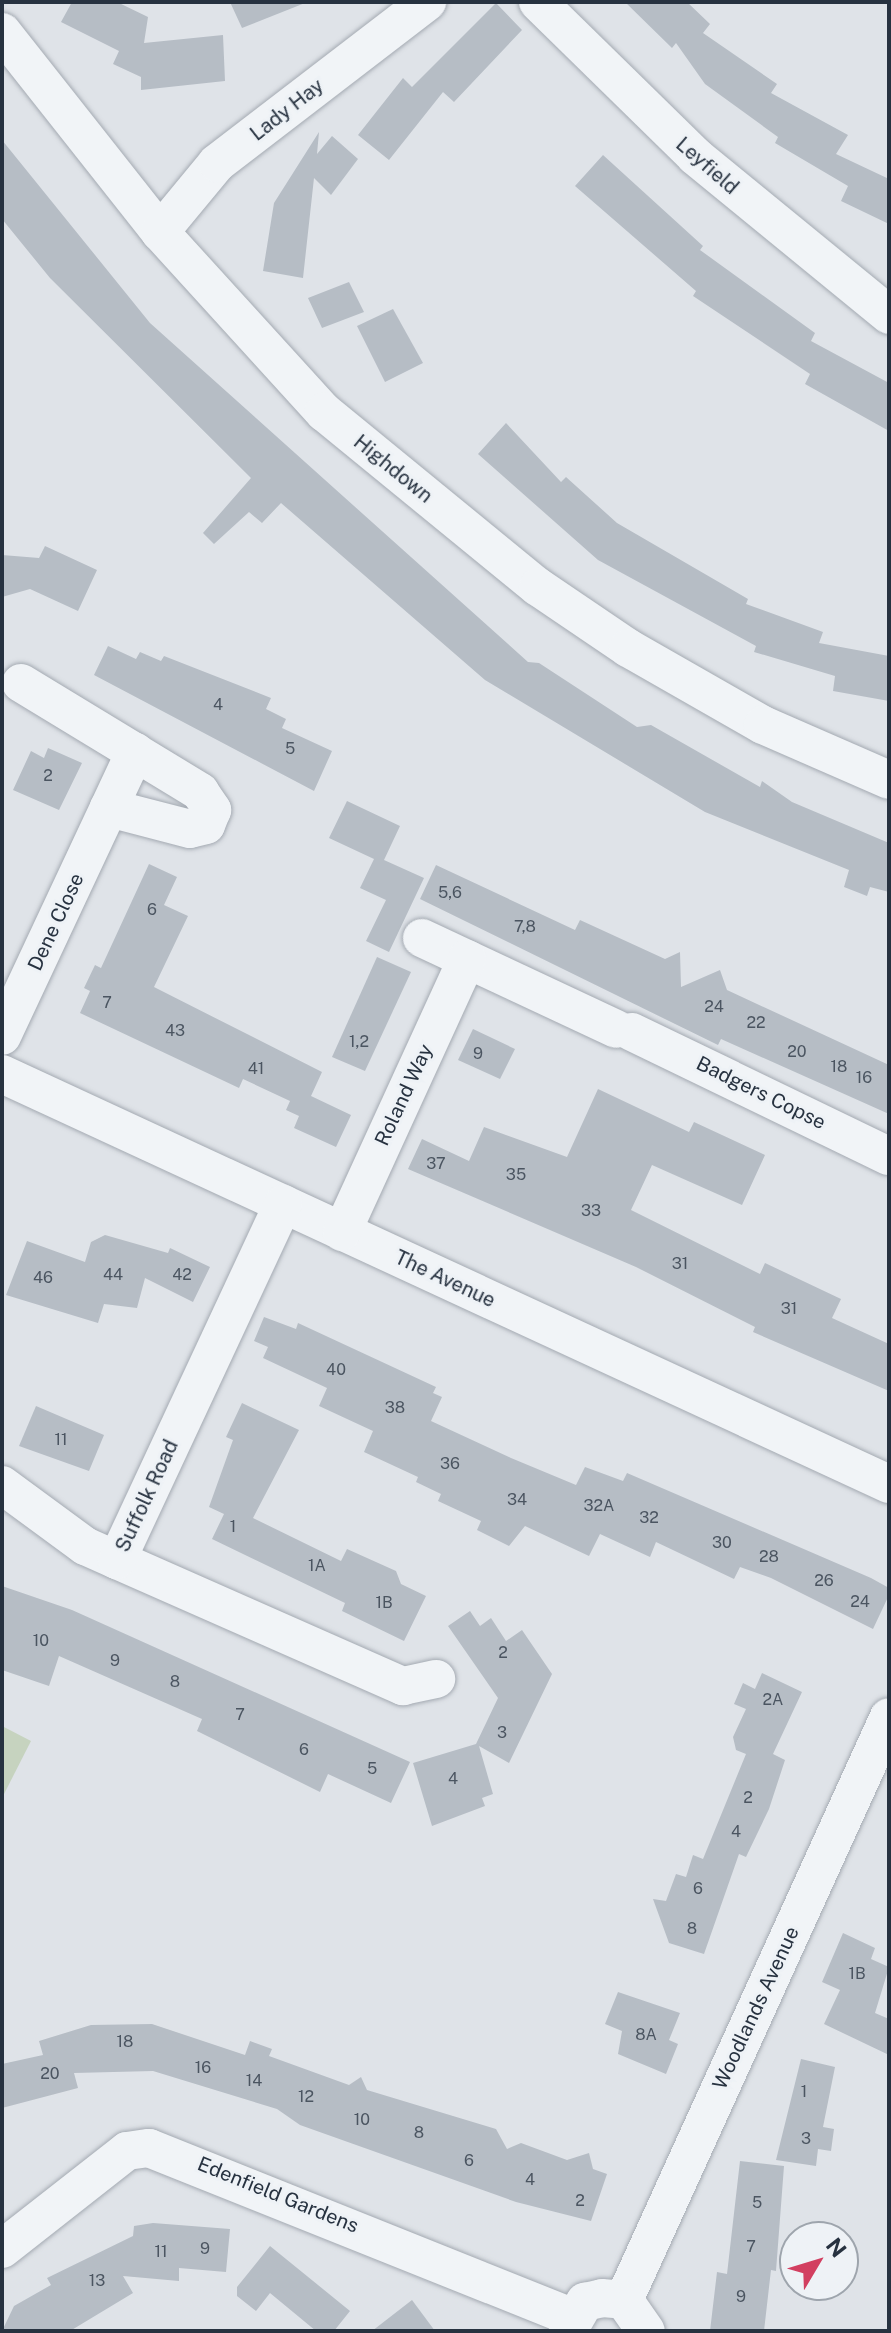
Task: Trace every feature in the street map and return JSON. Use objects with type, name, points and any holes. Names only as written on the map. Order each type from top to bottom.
[{"type":"street","name":"Lady Hay","points":[[160,232],[217,163],[427,2]]},
{"type":"street","name":"Leyfield","points":[[538,2],[695,156],[889,315]]},
{"type":"street","name":"Highdown","points":[[2,32],[160,232],[324,412],[538,587],[692,688],[889,780]]},
{"type":"street","points":[[21,683],[200,792],[211,802],[211,819],[190,829],[109,808]]},
{"type":"street","name":"Dene Close","points":[[2,1036],[135,752]]},
{"type":"street","points":[[422,938],[467,959]]},
{"type":"street","name":"Badgers Copse","points":[[467,959],[889,1156]]},
{"type":"street","name":"Roland Way","points":[[342,1232],[467,959]]},
{"type":"street","name":"The Avenue","points":[[2,1074],[342,1232],[886,1475]]},
{"type":"street","name":"Suffolk Road","points":[[283,1204],[117,1560],[403,1686],[436,1679]]},
{"type":"street","points":[[2,1485],[85,1546],[117,1560]]},
{"type":"street","name":"Woodlands Avenue","points":[[624,2300],[889,1717]]},
{"type":"street","name":"Edenfield Gardens","points":[[2,2249],[127,2151],[149,2148],[570,2324]]},
{"type":"street","points":[[570,2324],[585,2302],[624,2300],[646,2331]]},
{"type":"green space","points":[[2,1726],[31,1741],[2,1798]]},
{"type":"building","points":[[72,2],[117,2],[148,17],[144,43],[223,35],[225,81],[141,90],[141,77],[113,64],[119,51],[61,22]]},
{"type":"building","points":[[230,2],[304,2],[305,3],[242,28]]},
{"type":"building","points":[[625,2],[687,2],[710,24],[703,33],[777,84],[771,93],[848,135],[836,154],[889,179],[889,224],[841,201],[848,186],[775,143],[778,137],[705,84],[676,43],[672,48]]},
{"type":"building","points":[[496,3],[522,30],[454,102],[443,92],[389,160],[358,135],[403,78],[412,87]]},
{"type":"building","points":[[319,132],[317,154],[332,136],[358,159],[331,195],[314,178],[303,278],[263,271],[274,203]]},
{"type":"building","points":[[2,140],[150,323],[528,662],[539,663],[637,727],[651,725],[760,787],[762,781],[792,802],[889,843],[889,892],[870,887],[867,896],[844,887],[849,870],[705,812],[485,680],[281,503],[262,523],[249,512],[214,544],[203,533],[251,478],[50,278],[2,219]]},
{"type":"building","points":[[603,155],[703,246],[700,250],[815,333],[811,341],[889,383],[889,431],[805,384],[810,374],[693,296],[696,291],[575,186]]},
{"type":"building","points":[[349,282],[364,312],[322,328],[308,298]]},
{"type":"building","points":[[393,309],[423,363],[385,382],[357,326]]},
{"type":"building","points":[[506,423],[561,482],[566,477],[617,523],[748,599],[746,604],[823,632],[819,643],[889,656],[889,701],[833,691],[835,676],[754,652],[756,646],[598,560],[478,454]]},
{"type":"building","points":[[45,546],[97,570],[78,611],[30,589],[2,597],[2,555],[39,558]]},
{"type":"building","points":[[108,646],[136,659],[140,652],[161,661],[164,656],[271,698],[266,709],[286,719],[282,728],[332,751],[314,791],[94,675]]},
{"type":"building","points":[[48,748],[82,763],[59,810],[13,790],[31,751],[44,758]]},
{"type":"building","points":[[347,801],[400,826],[384,860],[424,878],[389,952],[366,941],[386,900],[360,888],[374,859],[329,838]]},
{"type":"building","points":[[149,864],[177,877],[164,905],[188,916],[154,987],[322,1072],[311,1096],[351,1115],[336,1147],[294,1128],[299,1116],[286,1110],[290,1101],[243,1079],[239,1088],[80,1013],[90,991],[84,988],[95,965],[101,968]]},
{"type":"building","points":[[436,865],[575,930],[580,920],[665,959],[680,952],[681,987],[720,970],[727,990],[889,1065],[889,1114],[721,1039],[718,1045],[420,899]]},
{"type":"building","points":[[377,957],[411,972],[365,1071],[332,1057]]},
{"type":"building","points":[[473,1029],[515,1049],[500,1079],[458,1060]]},
{"type":"building","points":[[598,1089],[689,1132],[694,1122],[765,1155],[742,1205],[652,1165],[631,1210],[760,1274],[765,1263],[841,1299],[832,1318],[889,1344],[889,1391],[753,1332],[755,1327],[636,1267],[408,1169],[422,1139],[469,1161],[484,1127],[567,1157]]},
{"type":"building","points":[[105,1235],[168,1253],[170,1248],[210,1267],[193,1302],[145,1278],[137,1308],[104,1304],[98,1323],[6,1295],[27,1241],[85,1262],[91,1242]]},
{"type":"building","points":[[264,1317],[296,1329],[298,1323],[436,1387],[433,1393],[442,1397],[431,1421],[511,1458],[576,1485],[585,1467],[623,1481],[627,1473],[871,1578],[889,1588],[889,1595],[873,1629],[771,1578],[740,1567],[734,1579],[656,1542],[650,1557],[600,1534],[589,1556],[525,1526],[509,1546],[477,1530],[481,1521],[438,1501],[441,1494],[416,1482],[418,1477],[364,1452],[373,1431],[319,1406],[327,1388],[263,1358],[268,1347],[254,1341]]},
{"type":"building","points":[[242,1403],[299,1430],[253,1518],[341,1561],[347,1549],[396,1571],[401,1584],[426,1596],[404,1641],[342,1611],[345,1603],[212,1539],[224,1514],[209,1507],[233,1440],[226,1437]]},
{"type":"building","points":[[36,1406],[104,1435],[89,1471],[19,1446]]},
{"type":"building","points":[[2,1586],[72,1610],[410,1762],[391,1803],[328,1774],[320,1792],[197,1731],[202,1719],[59,1656],[49,1686],[2,1670]]},
{"type":"building","points":[[470,1611],[480,1626],[491,1618],[506,1641],[522,1630],[552,1674],[509,1763],[479,1746],[493,1794],[482,1798],[485,1806],[432,1826],[413,1763],[476,1744],[498,1698],[448,1626]]},
{"type":"building","points":[[762,1673],[802,1692],[773,1754],[785,1760],[769,1809],[746,1857],[739,1854],[704,1954],[669,1943],[653,1899],[666,1901],[676,1874],[686,1877],[693,1855],[703,1859],[746,1754],[736,1750],[733,1737],[746,1709],[734,1704],[743,1683],[755,1689]]},
{"type":"building","points":[[843,1933],[875,1948],[871,1959],[889,1967],[875,2013],[889,2019],[889,2055],[824,2024],[840,1990],[822,1982]]},
{"type":"building","points":[[618,1992],[680,2013],[669,2040],[678,2044],[666,2074],[618,2054],[622,2031],[605,2024]]},
{"type":"building","points":[[152,2024],[245,2055],[250,2041],[272,2049],[269,2056],[349,2085],[361,2077],[367,2090],[496,2129],[507,2149],[521,2143],[567,2160],[589,2153],[593,2169],[607,2174],[591,2221],[516,2202],[300,2125],[277,2109],[153,2071],[74,2073],[78,2088],[2,2108],[2,2064],[43,2055],[39,2041],[91,2025]]},
{"type":"building","points":[[801,2059],[835,2067],[823,2127],[834,2129],[831,2151],[818,2149],[816,2166],[776,2160]]},
{"type":"building","points":[[740,2161],[784,2166],[776,2271],[771,2270],[764,2331],[710,2331],[717,2272],[727,2274]]},
{"type":"building","points":[[153,2223],[230,2229],[226,2272],[179,2268],[179,2281],[123,2276],[133,2293],[70,2331],[2,2331],[14,2306],[51,2285],[47,2278],[133,2236],[134,2226]]},
{"type":"building","points":[[270,2246],[350,2311],[334,2331],[316,2331],[270,2293],[256,2311],[237,2296],[237,2287]]},
{"type":"building","points":[[412,2300],[435,2331],[372,2331]]}]
